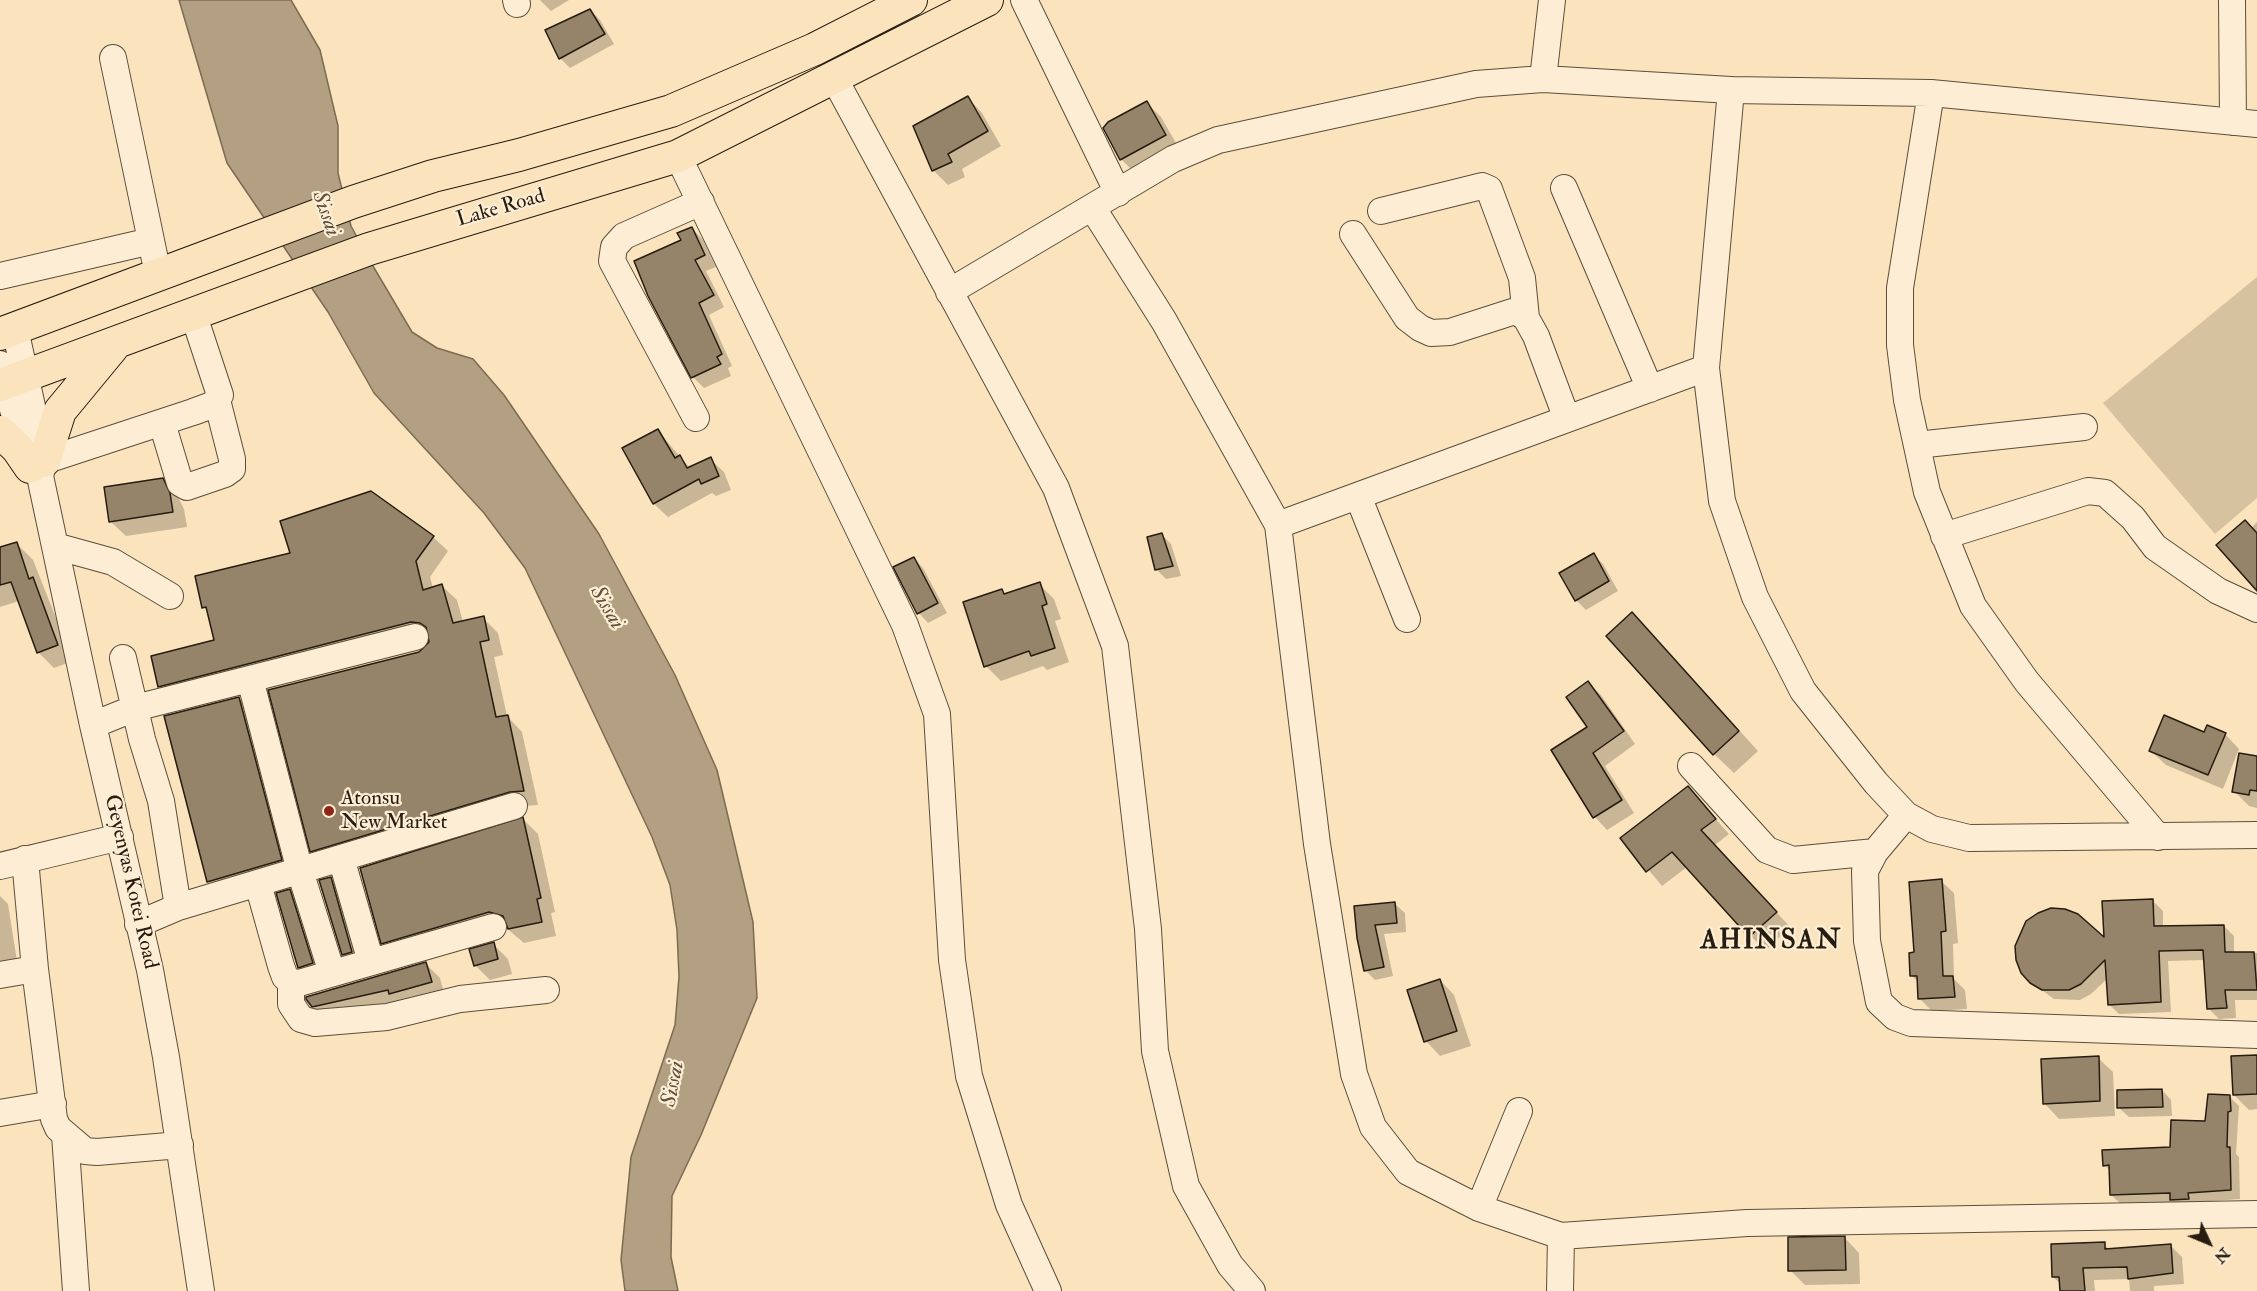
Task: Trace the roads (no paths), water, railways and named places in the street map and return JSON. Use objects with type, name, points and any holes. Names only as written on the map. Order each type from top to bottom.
[{"type":"main road","name":"Lake Road","points":[[8,377],[114,345],[193,313],[369,249],[678,156],[903,40],[987,0]]},
{"type":"main road","points":[[7,332],[353,202],[433,176],[519,155],[671,111],[815,49],[897,3]]},
{"type":"main road","points":[[0,432],[38,468],[60,411],[76,388],[114,345]]},
{"type":"street","points":[[1024,0],[1118,193]]},
{"type":"street","points":[[1543,79],[1552,0]]},
{"type":"street","points":[[950,292],[1173,159],[1218,140],[1476,84],[1543,79],[1731,90],[1931,93],[2245,123],[2232,0]]},
{"type":"street","points":[[897,3],[903,40]]},
{"type":"street","points":[[113,58],[158,274]]},
{"type":"street","points":[[833,76],[1056,488],[1115,646],[1148,929],[1155,1051],[1186,1186],[1230,1265],[1252,1291]]},
{"type":"street","points":[[1731,90],[1706,368],[1722,501],[1755,597],[1803,690],[1876,783],[1906,815],[1932,829],[1969,838],[2257,835]]},
{"type":"street","points":[[1931,93],[1900,288],[1900,345],[1907,400],[1927,492],[1973,606],[1979,615],[2027,682],[2158,837]]},
{"type":"street","points":[[678,156],[904,625],[937,714],[952,960],[969,1076],[1009,1205],[1048,1291]]},
{"type":"street","points":[[1381,211],[1482,186],[1489,189],[1522,278],[1526,318],[1536,336],[1567,419]]},
{"type":"street","points":[[1564,188],[1650,389]]},
{"type":"street","points":[[696,418],[612,261],[614,247],[624,236],[701,202]]},
{"type":"street","points":[[1092,207],[1164,321],[1278,525],[1317,844],[1354,1074],[1373,1127],[1408,1172],[1479,1208],[1560,1236],[1747,1223],[2257,1214]]},
{"type":"street","points":[[1353,234],[1407,318],[1420,328],[1431,333],[1450,332],[1512,312],[1519,313],[1526,318]]},
{"type":"street","points":[[0,276],[151,241]]},
{"type":"street","points":[[162,423],[180,483],[187,487],[225,474],[232,468],[232,459],[218,400],[220,395],[193,313]]},
{"type":"street","name":"Geyenyas Kotei Road","points":[[7,332],[8,377],[38,468],[93,725],[150,970],[180,1145],[201,1291]]},
{"type":"street","points":[[1278,525],[1706,368]]},
{"type":"street","points":[[38,468],[212,405],[218,400]]},
{"type":"street","points":[[1917,445],[2085,427]]},
{"type":"street","points":[[1944,536],[2088,491],[2105,493],[2133,518],[2155,547],[2218,591],[2257,609]]},
{"type":"street","points":[[1358,496],[1407,619]]},
{"type":"street","points":[[55,546],[113,562],[170,596]]},
{"type":"street","points":[[93,725],[135,708],[415,637]]},
{"type":"street","points":[[123,658],[161,801],[178,907]]},
{"type":"street","points":[[250,679],[300,871],[332,973]]},
{"type":"street","points":[[1691,766],[1767,850],[1792,860],[1875,852]]},
{"type":"street","points":[[138,924],[178,907],[514,806]]},
{"type":"street","points":[[1906,815],[1875,852],[1865,871],[1867,941],[1879,1002],[1895,1017],[1911,1023],[2257,1035]]},
{"type":"street","points":[[0,866],[25,858],[120,837]]},
{"type":"street","points":[[25,858],[35,969],[54,1119],[65,1135],[85,1151],[180,1145]]},
{"type":"street","points":[[341,858],[371,962]]},
{"type":"street","points":[[258,884],[281,966],[285,977],[291,982],[299,983],[492,927]]},
{"type":"street","points":[[0,975],[35,969]]},
{"type":"street","points":[[291,982],[291,1004],[301,1019],[315,1023],[387,1017],[460,999],[546,990]]},
{"type":"street","points":[[0,1113],[53,1104]]},
{"type":"street","points":[[1479,1208],[1519,1111]]},
{"type":"street","points":[[65,1135],[76,1291]]},
{"type":"street","points":[[1560,1236],[1560,1291]]},
{"type":"water","name":"Sissai","points":[[179,0],[291,0],[320,50],[338,126],[338,173],[351,226],[370,261],[412,332],[437,348],[473,359],[504,395],[599,534],[675,675],[717,770],[753,922],[757,998],[701,1135],[672,1196],[671,1257],[678,1291],[625,1291],[621,1260],[631,1157],[675,1025],[679,977],[677,930],[670,885],[652,837],[525,568],[484,513],[374,393],[328,312],[227,163]]},
{"type":"place","name":"Atonsu New Market","points":[[329,811]]},
{"type":"district","name":"AHINSAN","points":[[1771,942]]}]
